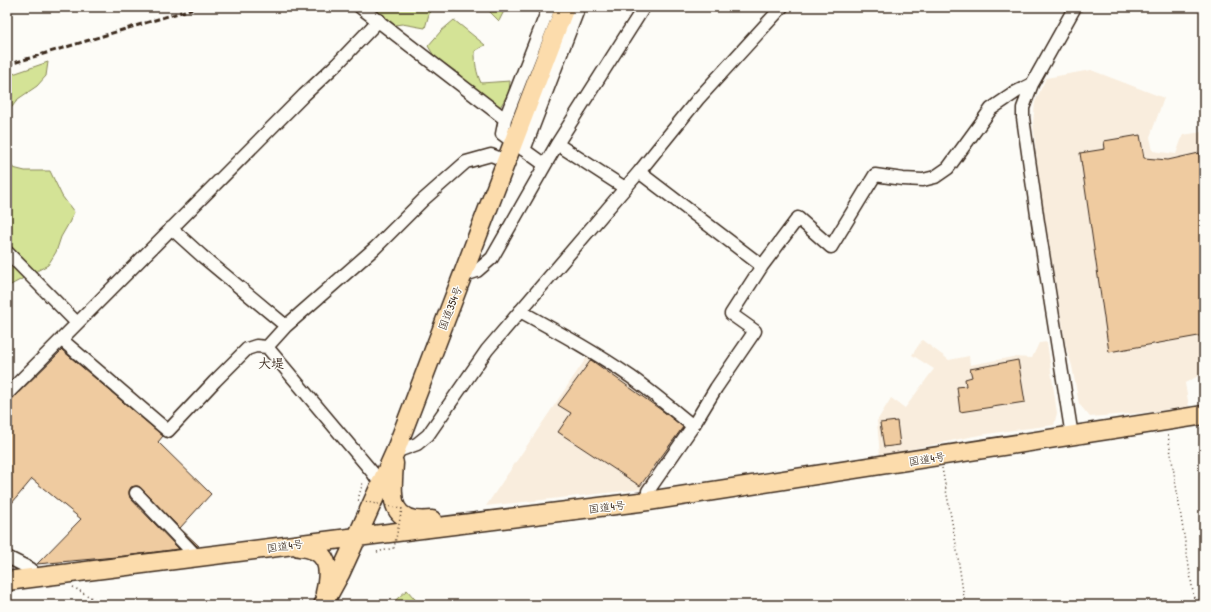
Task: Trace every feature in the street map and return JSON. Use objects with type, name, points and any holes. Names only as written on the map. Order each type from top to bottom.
[{"type":"highway","name":"国道354号","points":[[323,605],[340,574],[357,537],[372,483],[395,452],[506,161],[519,146],[565,7]]},
{"type":"highway","name":"国道4号","points":[[7,581],[648,502],[1204,416]]},
{"type":"highway","points":[[395,452],[393,495],[396,509],[400,514],[406,518],[414,520],[455,517],[475,523]]},
{"type":"highway","points":[[286,546],[313,549],[320,552],[324,558],[327,564],[328,582],[323,605]]},
{"type":"street","points":[[360,7],[379,20],[505,119]]},
{"type":"street","points":[[545,166],[502,134],[505,119],[549,7]]},
{"type":"street","points":[[519,146],[579,7]]},
{"type":"street","points":[[462,276],[478,271],[492,258],[558,144],[644,7]]},
{"type":"street","points":[[395,452],[418,444],[428,435],[487,350],[639,172],[698,99],[782,7]]},
{"type":"street","points":[[1072,436],[1025,142],[1023,108],[1032,84],[1075,7]]},
{"type":"street","points":[[7,394],[304,94],[338,63],[379,20]]},
{"type":"street","points":[[648,502],[648,491],[693,426],[716,388],[755,331],[731,314],[762,266],[798,218],[830,247],[875,175],[923,180],[935,177],[948,168],[991,109],[1016,92],[1032,84]]},
{"type":"street","points":[[558,144],[624,188]]},
{"type":"street","points":[[267,347],[286,326],[375,248],[423,200],[466,162],[491,155],[506,161]]},
{"type":"street","points":[[639,172],[762,266]]},
{"type":"street","points":[[172,228],[202,256],[286,326]]},
{"type":"street","points":[[7,255],[8,253],[78,323]]},
{"type":"street","points":[[520,311],[568,337],[604,359],[632,378],[693,426]]},
{"type":"street","points":[[62,340],[168,431],[215,381],[248,349],[256,346],[267,347],[373,473],[372,483]]},
{"type":"street","points":[[136,493],[198,558]]},
{"type":"street","points":[[7,557],[31,569],[35,578]]},
{"type":"path","points":[[1165,421],[1195,605]]},
{"type":"path","points":[[940,456],[956,544],[965,605]]},
{"type":"path","points":[[372,483],[358,500],[402,509],[394,548],[377,552]]},
{"type":"path","points":[[60,575],[67,584],[104,605]]},
{"type":"shaded area","points":[[1091,70],[1164,98],[1150,137],[1153,151],[1176,154],[1183,135],[1202,132],[1204,129],[1204,373],[1185,383],[1189,407],[1090,417],[1079,404],[1072,366],[1066,347],[1040,189],[1033,123],[1035,102],[1046,78]]},
{"type":"shaded area","points":[[922,340],[949,360],[969,356],[970,365],[1013,357],[1032,358],[1039,343],[1047,342],[1057,413],[1054,425],[974,436],[880,456],[877,421],[891,398],[905,408],[934,369],[912,355]]},
{"type":"shaded area","points":[[589,354],[688,425],[642,489],[486,506]]},
{"type":"green space","points":[[365,7],[431,7],[425,28],[402,24],[395,25],[384,16],[374,13]]},
{"type":"green space","points":[[485,7],[506,7],[499,21]]},
{"type":"green space","points":[[454,20],[485,45],[475,51],[476,67],[481,83],[510,81],[509,92],[499,109],[458,73],[434,56],[428,46],[441,31]]},
{"type":"green space","points":[[48,62],[46,76],[37,86],[18,99],[12,107],[7,109],[7,76]]},
{"type":"green space","points":[[7,157],[13,168],[25,171],[50,171],[62,196],[74,212],[61,237],[56,252],[48,265],[7,287]]},
{"type":"green space","points":[[407,590],[420,605],[390,605]]},
{"type":"building","points":[[1140,135],[1144,158],[1168,160],[1199,153],[1204,190],[1204,263],[1202,263],[1204,275],[1204,335],[1109,352],[1080,153],[1105,149],[1104,141]]},
{"type":"building","points":[[62,350],[163,436],[158,442],[211,494],[180,528],[199,546],[197,546],[141,488],[135,486],[131,487],[129,491],[130,498],[179,549],[116,557],[37,564],[81,519],[32,479],[7,509],[7,401],[12,399]]},
{"type":"building","points":[[591,360],[683,427],[640,486],[558,432],[571,413],[558,405]]},
{"type":"building","points":[[1018,360],[1025,402],[960,412],[957,387],[966,386],[965,379],[972,377],[970,369]]},
{"type":"building","points":[[897,421],[900,445],[884,447],[880,423]]},
{"type":"railway","points":[[7,65],[198,7]]},
{"type":"district","name":"大堤","points":[[271,363]]}]
